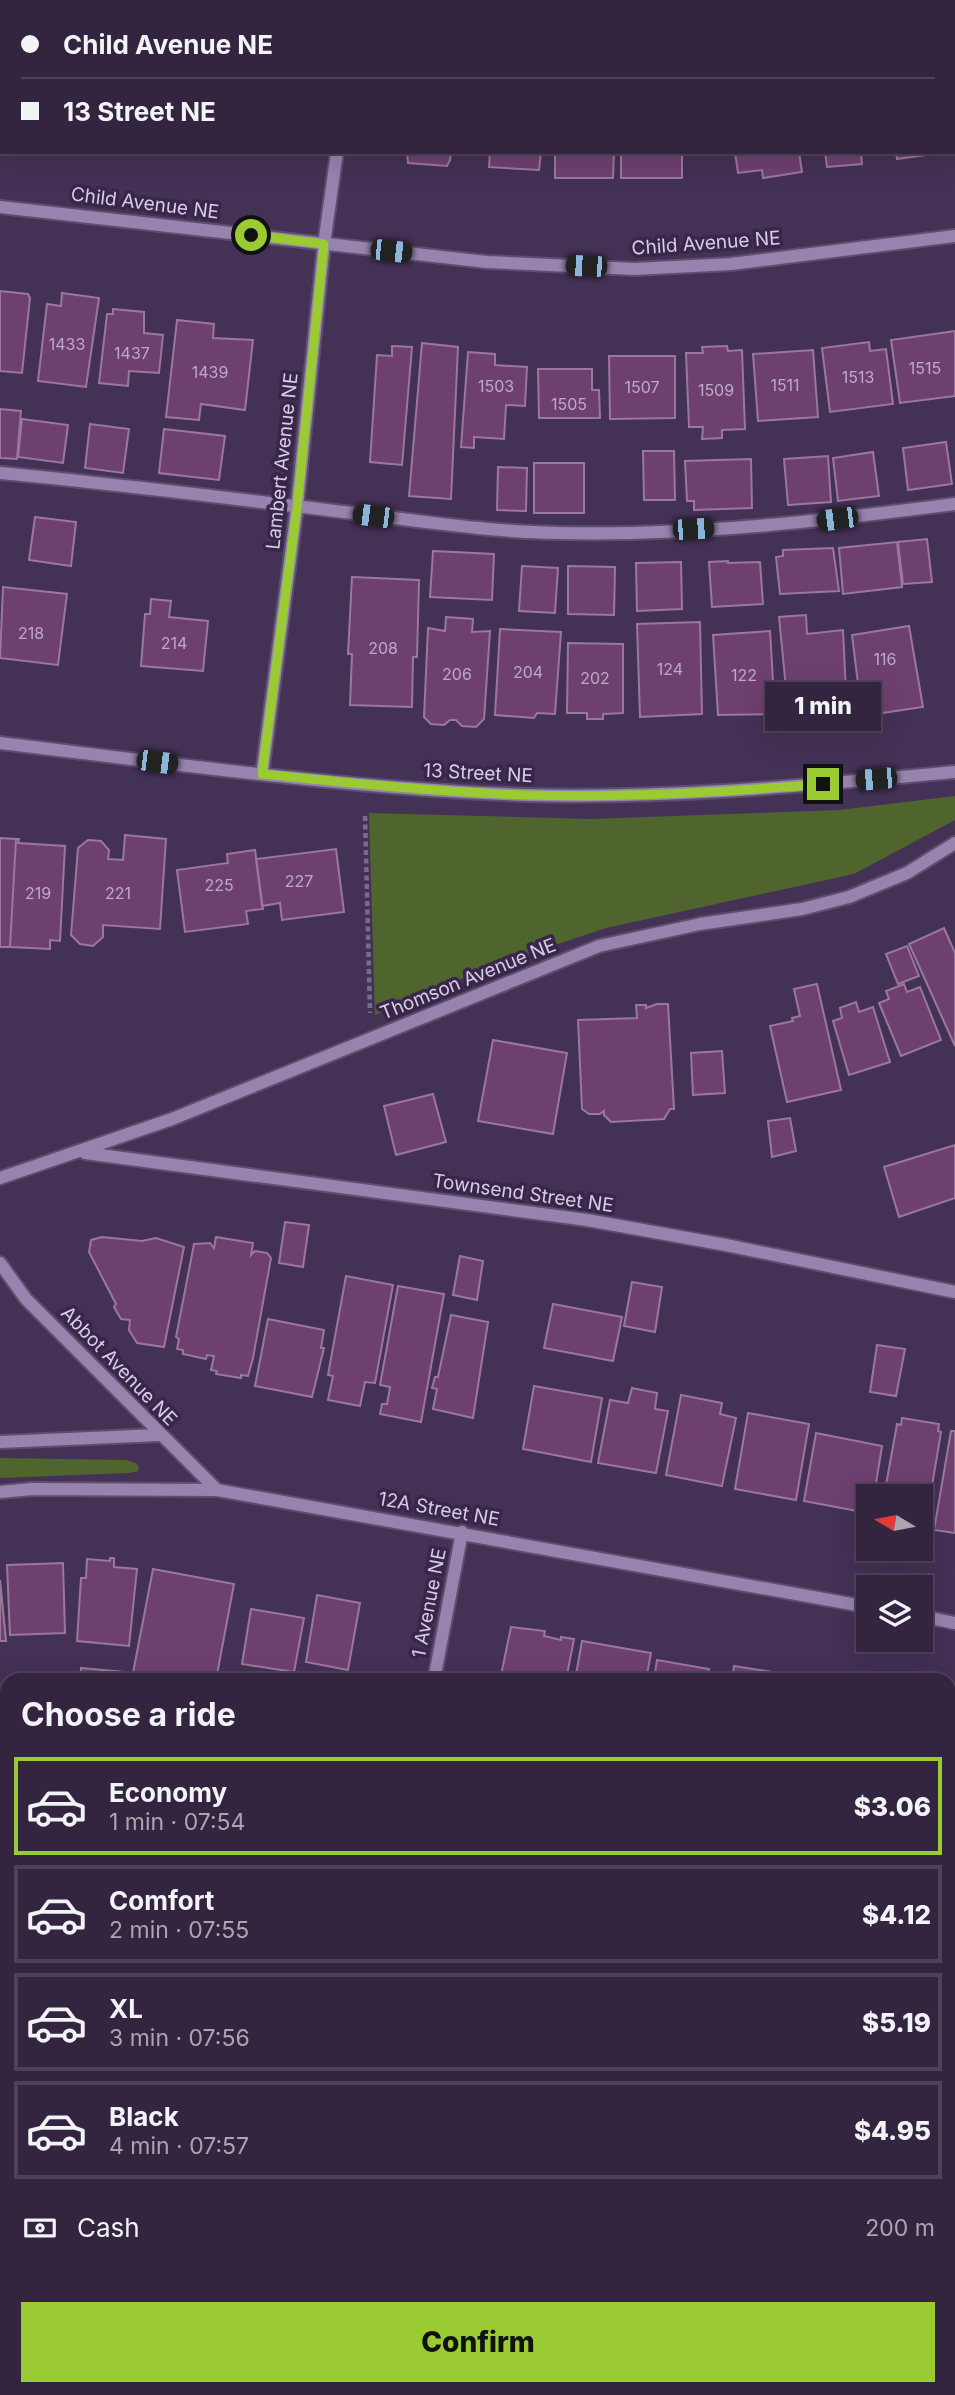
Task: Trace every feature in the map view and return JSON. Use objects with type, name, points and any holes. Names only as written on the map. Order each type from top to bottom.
[{"type":"street","name":"Lambert Avenue NE","points":[[262,774],[297,507],[324,244],[337,154]]},
{"type":"street","name":"Child Avenue NE","points":[[0,206],[487,262],[635,269],[731,264],[955,236]]},
{"type":"street","points":[[0,473],[468,527],[558,533],[645,532],[814,522],[955,504]]},
{"type":"street","name":"13 Street NE","points":[[0,743],[262,774],[442,791],[557,795],[771,788],[955,772]]},
{"type":"street","name":"Thomson Avenue NE","points":[[0,1178],[81,1153],[172,1119],[599,946],[700,924],[803,909],[849,897],[907,873],[955,843]]},
{"type":"street","name":"Townsend Street NE","points":[[81,1153],[587,1220],[726,1245],[955,1292]]},
{"type":"street","name":"Abbot Avenue NE","points":[[0,1263],[26,1299],[159,1435],[217,1490]]},
{"type":"street","points":[[0,1442],[159,1435]]},
{"type":"street","name":"12A Street NE","points":[[0,1492],[32,1489],[217,1490],[856,1605]]},
{"type":"street","name":"1 Avenue NE","points":[[435,1673],[462,1532]]},
{"type":"street","points":[[933,1619],[955,1623]]},
{"type":"path","points":[[365,816],[370,1017]]},
{"type":"green space","points":[[955,796],[955,820],[854,874],[606,928],[495,965],[375,1015],[369,813],[591,819],[839,810]]},
{"type":"green space","points":[[0,1458],[126,1460],[139,1467],[138,1471],[129,1473],[0,1478]]},
{"type":"building","points":[[407,154],[451,154],[447,166],[408,163]]},
{"type":"building","points":[[490,154],[541,154],[539,170],[489,167]]},
{"type":"building","points":[[555,154],[614,154],[613,178],[555,178]]},
{"type":"building","points":[[621,154],[682,154],[682,178],[621,178]]},
{"type":"building","points":[[735,154],[799,154],[802,172],[763,178],[762,170],[738,173]]},
{"type":"building","points":[[825,154],[861,154],[862,164],[827,167]]},
{"type":"building","points":[[896,154],[933,154],[897,159]]},
{"type":"building","points":[[0,291],[28,294],[30,298],[22,373],[0,371]]},
{"type":"building","points":[[62,293],[99,298],[86,387],[38,381],[47,304],[61,306]]},
{"type":"building","points":[[113,309],[144,312],[144,333],[163,335],[159,373],[129,371],[128,386],[99,383],[107,314],[113,314]]},
{"type":"building","points":[[177,320],[214,324],[213,338],[253,340],[245,410],[201,404],[199,420],[166,417]]},
{"type":"building","points":[[955,331],[955,396],[900,403],[891,340]]},
{"type":"building","points":[[869,342],[870,351],[886,349],[893,404],[830,412],[822,348]]},
{"type":"building","points":[[422,343],[458,347],[451,499],[409,496]]},
{"type":"building","points":[[392,346],[412,347],[402,465],[370,462],[377,355],[392,356]]},
{"type":"building","points":[[727,346],[728,351],[742,350],[745,429],[722,430],[722,438],[702,439],[703,427],[689,427],[686,353],[703,353],[702,347]]},
{"type":"building","points":[[813,350],[818,417],[758,421],[753,354]]},
{"type":"building","points":[[468,352],[495,354],[495,365],[527,367],[525,406],[506,405],[504,439],[474,437],[474,448],[461,447]]},
{"type":"building","points":[[609,356],[675,356],[675,418],[610,419]]},
{"type":"building","points":[[538,369],[592,369],[592,390],[599,390],[600,418],[539,418]]},
{"type":"building","points":[[0,409],[21,411],[17,459],[0,458]]},
{"type":"building","points":[[22,419],[68,425],[63,463],[18,457]]},
{"type":"building","points":[[90,424],[129,429],[123,473],[85,468]]},
{"type":"building","points":[[164,429],[225,436],[219,480],[159,473]]},
{"type":"building","points":[[946,442],[952,484],[908,490],[903,448]]},
{"type":"building","points":[[643,451],[674,451],[675,500],[644,500]]},
{"type":"building","points":[[873,452],[879,496],[838,501],[833,458]]},
{"type":"building","points":[[828,456],[831,502],[788,505],[784,459]]},
{"type":"building","points":[[751,459],[752,508],[694,510],[694,501],[687,501],[685,461]]},
{"type":"building","points":[[534,463],[584,463],[584,513],[534,513]]},
{"type":"building","points":[[498,467],[527,468],[526,511],[497,510]]},
{"type":"building","points":[[35,517],[76,522],[71,566],[29,560]]},
{"type":"building","points":[[927,539],[932,582],[903,584],[898,542]]},
{"type":"building","points":[[897,542],[902,587],[843,594],[839,548]]},
{"type":"building","points":[[833,548],[839,591],[780,594],[776,557],[783,556],[783,550]]},
{"type":"building","points":[[433,551],[494,554],[492,600],[430,597]]},
{"type":"building","points":[[681,562],[682,609],[637,611],[636,563]]},
{"type":"building","points":[[709,562],[760,562],[763,604],[712,607]]},
{"type":"building","points":[[522,566],[558,568],[555,613],[519,611]]},
{"type":"building","points":[[568,566],[615,567],[614,615],[568,614]]},
{"type":"building","points":[[352,577],[419,580],[417,657],[413,657],[412,707],[350,705],[352,654],[348,654]]},
{"type":"building","points":[[3,587],[67,594],[58,665],[0,658]]},
{"type":"building","points":[[151,599],[171,601],[169,617],[208,621],[203,671],[141,666],[145,614],[150,614]]},
{"type":"building","points":[[806,615],[807,634],[843,630],[847,713],[789,719],[779,617]]},
{"type":"building","points":[[446,617],[473,619],[472,632],[490,631],[484,719],[476,727],[462,726],[456,720],[450,720],[444,725],[431,724],[424,717],[428,628],[445,631]]},
{"type":"building","points":[[700,622],[702,714],[640,717],[637,624]]},
{"type":"building","points":[[909,626],[923,707],[862,716],[852,635]]},
{"type":"building","points":[[500,629],[561,632],[555,714],[537,713],[534,718],[495,715]]},
{"type":"building","points":[[770,631],[775,714],[718,715],[713,635]]},
{"type":"building","points":[[568,643],[623,644],[623,713],[603,714],[603,719],[587,719],[587,713],[567,713]]},
{"type":"building","points":[[125,835],[166,839],[160,929],[103,925],[103,937],[93,946],[80,944],[71,935],[78,848],[88,840],[101,841],[109,850],[108,859],[123,860]]},
{"type":"building","points":[[0,838],[16,839],[10,947],[0,947]]},
{"type":"building","points":[[16,839],[19,839],[18,843],[65,846],[60,941],[50,940],[50,949],[10,947]]},
{"type":"building","points":[[336,849],[344,912],[282,920],[280,903],[262,906],[256,859]]},
{"type":"building","points":[[255,850],[263,909],[246,911],[248,924],[185,932],[177,870],[228,863],[227,854]]},
{"type":"building","points":[[944,928],[955,953],[955,1046],[909,944]]},
{"type":"building","points":[[907,946],[919,976],[898,984],[886,954]]},
{"type":"building","points":[[817,984],[841,1090],[787,1102],[770,1026],[793,1021],[792,1018],[800,1016],[794,989]]},
{"type":"building","points":[[904,984],[907,992],[920,987],[941,1040],[901,1056],[879,1003],[889,999],[886,991]]},
{"type":"building","points":[[856,1002],[859,1012],[873,1007],[890,1062],[849,1075],[833,1021],[842,1018],[840,1008]]},
{"type":"building","points":[[668,1004],[674,1109],[670,1109],[664,1119],[611,1122],[604,1115],[604,1111],[600,1114],[589,1114],[582,1109],[578,1020],[637,1018],[636,1005],[646,1005],[646,1008]]},
{"type":"building","points":[[493,1040],[567,1053],[553,1134],[478,1121]]},
{"type":"building","points":[[722,1051],[725,1093],[693,1095],[691,1053]]},
{"type":"building","points":[[433,1094],[446,1142],[396,1155],[384,1106]]},
{"type":"building","points":[[790,1118],[796,1151],[772,1157],[768,1121]]},
{"type":"building","points":[[955,1145],[955,1198],[899,1217],[884,1167]]},
{"type":"building","points":[[285,1222],[309,1225],[303,1267],[279,1263]]},
{"type":"building","points":[[102,1237],[142,1241],[156,1238],[184,1247],[164,1347],[137,1343],[129,1330],[130,1320],[121,1319],[114,1307],[116,1304],[89,1252],[91,1240]]},
{"type":"building","points":[[216,1237],[253,1243],[251,1255],[255,1251],[267,1253],[271,1258],[253,1358],[248,1376],[241,1375],[241,1378],[216,1374],[217,1371],[211,1370],[214,1356],[207,1355],[206,1359],[183,1354],[183,1350],[177,1349],[179,1339],[176,1337],[194,1244],[210,1243],[214,1248]]},
{"type":"building","points":[[460,1256],[483,1261],[477,1300],[453,1295]]},
{"type":"building","points":[[346,1276],[393,1285],[375,1383],[365,1382],[360,1406],[328,1400],[333,1376],[328,1375]]},
{"type":"building","points":[[632,1282],[662,1287],[655,1332],[624,1326]]},
{"type":"building","points":[[398,1286],[444,1294],[421,1422],[380,1414],[382,1404],[387,1404],[390,1387],[380,1385]]},
{"type":"building","points":[[553,1304],[622,1317],[613,1361],[544,1348]]},
{"type":"building","points":[[451,1315],[488,1322],[473,1418],[433,1409],[437,1389],[432,1388],[435,1377],[438,1377]]},
{"type":"building","points":[[268,1319],[324,1330],[321,1348],[324,1348],[312,1397],[255,1386]]},
{"type":"building","points":[[877,1345],[905,1349],[896,1396],[870,1392]]},
{"type":"building","points":[[534,1386],[602,1398],[591,1462],[523,1449]]},
{"type":"building","points":[[632,1388],[657,1393],[655,1409],[668,1411],[656,1473],[598,1463],[610,1400],[628,1403]]},
{"type":"building","points":[[681,1395],[722,1403],[720,1414],[736,1418],[722,1486],[666,1475]]},
{"type":"building","points":[[748,1413],[809,1424],[796,1500],[735,1489]]},
{"type":"building","points":[[902,1418],[939,1424],[938,1431],[941,1432],[932,1484],[886,1484],[897,1424],[901,1425]]},
{"type":"building","points":[[951,1431],[955,1431],[955,1533],[934,1530]]},
{"type":"building","points":[[816,1433],[882,1446],[876,1484],[856,1484],[856,1511],[804,1501]]},
{"type":"building","points":[[110,1558],[114,1558],[114,1567],[137,1569],[129,1646],[77,1641],[81,1578],[86,1578],[87,1559],[110,1561]]},
{"type":"building","points":[[63,1563],[65,1633],[10,1635],[7,1565]]},
{"type":"building","points":[[153,1569],[234,1584],[217,1673],[133,1673]]},
{"type":"building","points":[[0,1580],[6,1641],[0,1641]]},
{"type":"building","points":[[317,1595],[360,1603],[348,1670],[306,1662]]},
{"type":"building","points":[[251,1609],[304,1618],[294,1672],[242,1664]]},
{"type":"building","points":[[511,1627],[545,1631],[544,1636],[561,1640],[561,1637],[574,1639],[567,1673],[501,1673]]},
{"type":"building","points":[[582,1641],[651,1653],[647,1673],[576,1673]]},
{"type":"building","points":[[657,1660],[709,1669],[708,1673],[655,1673]]},
{"type":"building","points":[[734,1666],[779,1673],[733,1673]]},
{"type":"building","points":[[81,1668],[124,1672],[124,1673],[81,1673]]},
{"type":"route","points":[[251,235],[324,244],[297,507],[262,774],[442,791],[529,795],[627,795],[823,784]]}]
